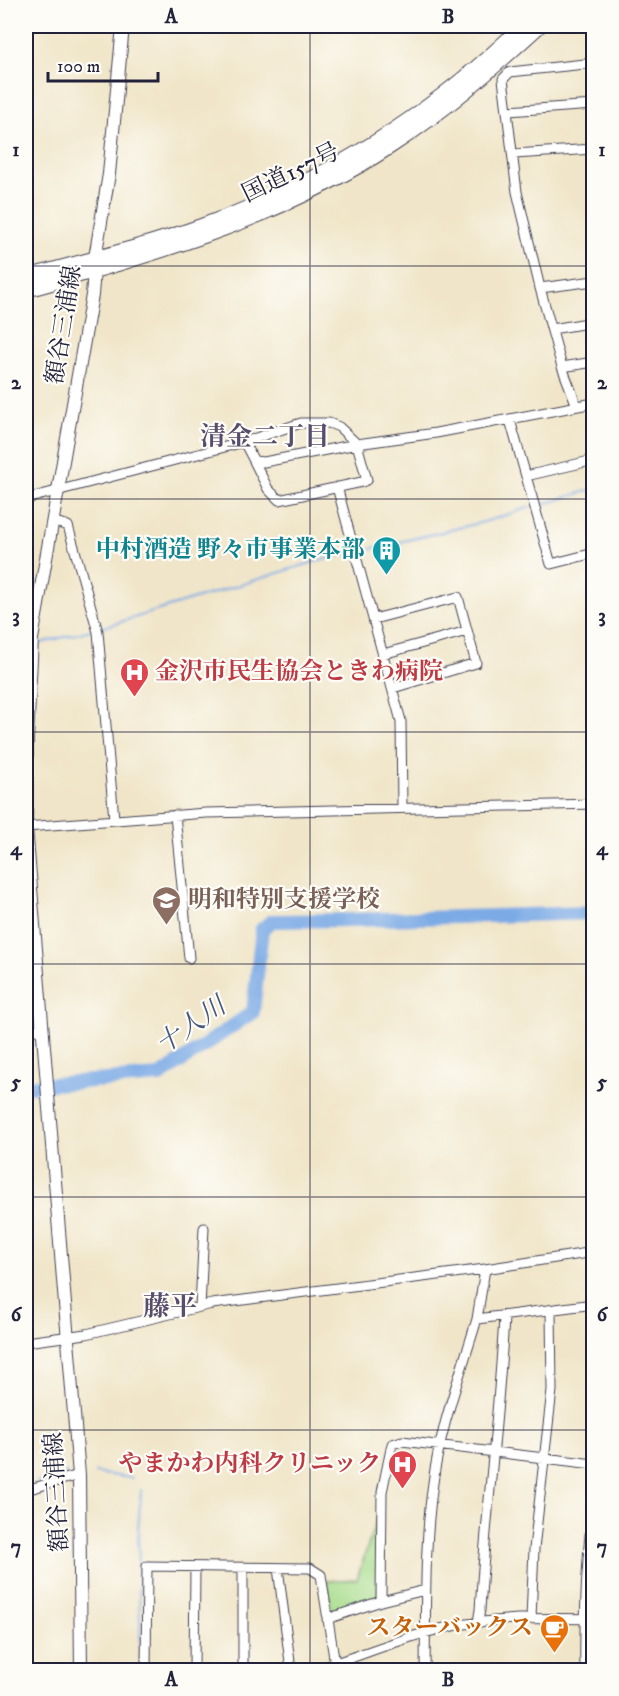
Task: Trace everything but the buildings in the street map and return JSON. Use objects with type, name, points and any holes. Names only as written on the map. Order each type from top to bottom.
[{"type":"highway","name":"国道157号","points":[[26,290],[203,225],[312,179],[399,127],[437,100],[487,60],[522,26]]},
{"type":"highway","name":"国道157号","points":[[26,277],[142,258],[273,209],[317,188],[390,147],[424,123],[479,80],[538,26]]},
{"type":"main road","name":"額谷三浦線","points":[[81,1671],[79,1475],[26,827],[32,639],[90,306],[94,265],[109,174],[123,26]]},
{"type":"street","points":[[576,406],[562,367],[540,288],[517,192],[503,79],[510,72],[594,63]]},
{"type":"street","points":[[508,111],[594,105]]},
{"type":"street","points":[[514,154],[594,149]]},
{"type":"street","points":[[540,288],[594,281]]},
{"type":"street","points":[[552,329],[594,322]]},
{"type":"street","points":[[562,367],[594,362]]},
{"type":"street","points":[[254,461],[264,462],[594,404]]},
{"type":"street","points":[[510,420],[551,564],[594,553]]},
{"type":"street","points":[[26,499],[244,442],[301,423],[328,423],[339,427],[357,444],[367,480],[362,483],[279,500],[268,489],[244,442]]},
{"type":"street","points":[[526,476],[594,460]]},
{"type":"street","points":[[337,487],[401,721],[402,808]]},
{"type":"street","points":[[52,521],[68,526],[97,628],[114,819]]},
{"type":"street","points":[[374,619],[458,597],[476,663],[393,688]]},
{"type":"street","points":[[383,654],[467,630]]},
{"type":"street","points":[[26,827],[175,815],[594,804]]},
{"type":"street","points":[[175,815],[189,957]]},
{"type":"street","points":[[26,1031],[42,1029]]},
{"type":"street","points":[[200,1307],[204,1228]]},
{"type":"street","points":[[26,1342],[67,1337],[212,1304],[485,1269],[594,1252]]},
{"type":"street","points":[[425,1671],[425,1590],[432,1483],[439,1446],[477,1319],[485,1269]]},
{"type":"street","points":[[477,1319],[594,1304]]},
{"type":"street","points":[[531,1618],[534,1549],[552,1390],[552,1310]]},
{"type":"street","points":[[478,1622],[485,1530],[501,1384],[504,1317]]},
{"type":"street","points":[[381,1601],[382,1492],[393,1444],[402,1441],[594,1464]]},
{"type":"street","points":[[26,1491],[79,1475]]},
{"type":"street","points":[[585,1671],[589,1619],[589,1534],[594,1496]]},
{"type":"street","points":[[146,1671],[147,1566],[310,1568],[321,1575],[335,1664]]},
{"type":"street","points":[[194,1671],[195,1568]]},
{"type":"street","points":[[243,1568],[243,1671]]},
{"type":"street","points":[[278,1568],[291,1671]]},
{"type":"street","points":[[327,1619],[381,1601],[425,1590]]},
{"type":"street","points":[[315,1671],[426,1632],[478,1622],[531,1618],[589,1619]]},
{"type":"green space","points":[[379,1512],[379,1599],[331,1615],[327,1581],[357,1579]]},
{"type":"waterway","points":[[225,26],[250,29],[299,26]]},
{"type":"waterway","points":[[537,506],[594,489]]},
{"type":"waterway","points":[[357,552],[484,522],[531,507]]},
{"type":"waterway","points":[[101,628],[317,561],[351,553]]},
{"type":"waterway","points":[[37,644],[95,629]]},
{"type":"waterway","name":"十人川","points":[[26,1086],[160,1076],[253,1012],[262,929],[272,921],[594,913]]},
{"type":"waterway","points":[[37,1482],[67,1473]]},
{"type":"waterway","points":[[95,1473],[132,1478]]},
{"type":"waterway","points":[[141,1490],[138,1530],[141,1670]]},
{"type":"place","name":"中村酒造 野々市事業本部","points":[[386,576]]},
{"type":"place","name":"金沢市民生協会ときわ病院","points":[[134,698]]},
{"type":"place","name":"明和特別支援学校","points":[[167,926]]},
{"type":"place","name":"やまかわ内科クリニック","points":[[402,1490]]},
{"type":"place","name":"スターバックス","points":[[554,1654]]},
{"type":"district","name":"清金二丁目","points":[[265,437]]},
{"type":"district","name":"藤平","points":[[170,1307]]}]
